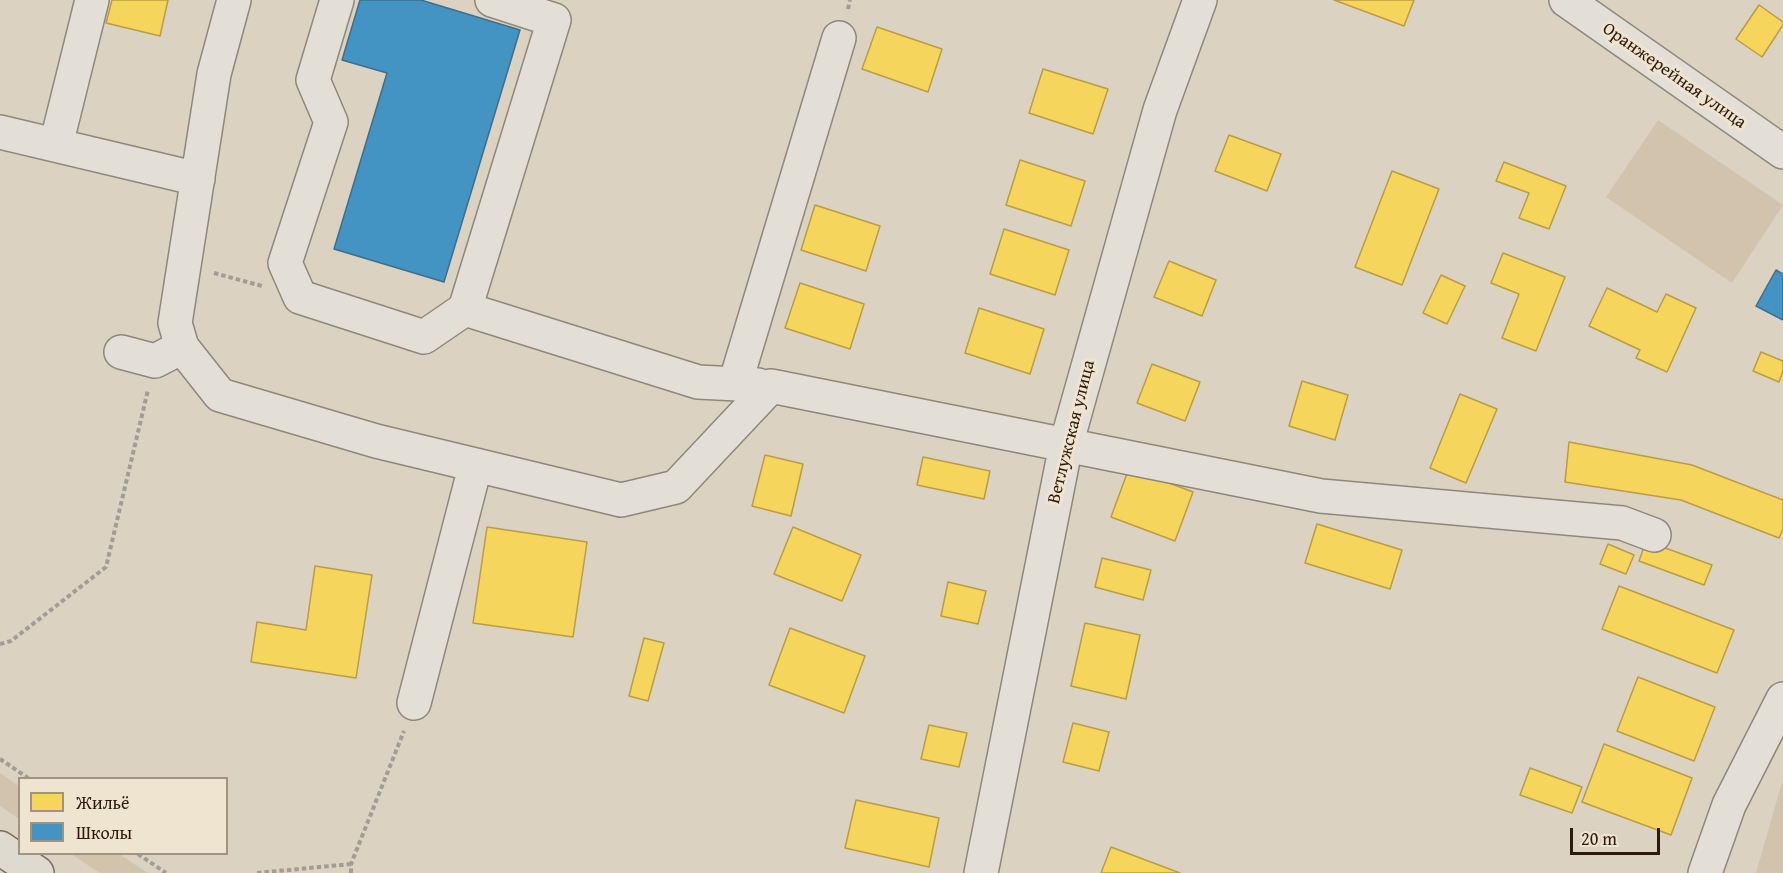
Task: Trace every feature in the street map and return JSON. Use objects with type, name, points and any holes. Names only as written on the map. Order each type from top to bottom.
[{"type":"main road","points":[[0,848],[37,873]]},
{"type":"street","points":[[56,145],[92,0]]},
{"type":"street","points":[[168,354],[175,323],[214,74],[234,0]]},
{"type":"street","points":[[337,0],[313,80],[331,122],[285,264],[300,297],[424,337],[465,309],[555,20],[492,0]]},
{"type":"street","name":"Ветлужская улица","points":[[981,873],[1066,445],[1160,110],[1200,0]]},
{"type":"street","name":"Оранжерейная улица","points":[[1566,0],[1783,152]]},
{"type":"street","points":[[735,384],[839,38]]},
{"type":"street","points":[[0,132],[198,180]]},
{"type":"street","points":[[465,309],[698,382],[771,386],[1321,496],[1622,523],[1654,536]]},
{"type":"street","points":[[121,352],[168,354],[220,395],[376,441],[621,500],[676,487],[771,386]]},
{"type":"street","points":[[414,703],[475,466]]},
{"type":"street","points":[[1705,873],[1729,805],[1783,699]]},
{"type":"path","points":[[209,272],[303,297]]},
{"type":"path","points":[[0,644],[12,641],[106,567],[168,354]]},
{"type":"path","points":[[351,873],[351,864],[414,703]]},
{"type":"path","points":[[0,759],[27,777]]},
{"type":"path","points":[[139,855],[166,873]]},
{"type":"path","points":[[257,873],[351,864]]},
{"type":"shaded area","points":[[1658,120],[1783,205],[1732,283],[1606,197]]},
{"type":"shaded area","points":[[0,773],[18,785],[18,818],[0,806]]},
{"type":"shaded area","points":[[1783,779],[1783,873],[1756,873]]},
{"type":"shaded area","points":[[73,855],[121,855],[148,873],[100,873]]},
{"type":"building: Жильё","points":[[112,0],[168,0],[160,36],[106,23]]},
{"type":"building: Жильё","points":[[1334,0],[1414,0],[1404,26]]},
{"type":"building: Жильё","points":[[1759,5],[1783,22],[1762,57],[1736,39]]},
{"type":"building: Жильё","points":[[877,27],[942,49],[928,92],[862,69]]},
{"type":"building: Жильё","points":[[1043,69],[1108,89],[1093,134],[1029,113]]},
{"type":"building: Жильё","points":[[1229,135],[1281,154],[1267,191],[1215,171]]},
{"type":"building: Жильё","points":[[1020,160],[1085,181],[1071,226],[1006,205]]},
{"type":"building: Жильё","points":[[1504,162],[1566,186],[1549,229],[1519,218],[1529,193],[1496,181]]},
{"type":"building: Жильё","points":[[1392,171],[1439,189],[1402,285],[1355,267]]},
{"type":"building: Жильё","points":[[815,205],[880,226],[866,271],[801,250]]},
{"type":"building: Жильё","points":[[1004,229],[1069,250],[1055,295],[990,274]]},
{"type":"building: Жильё","points":[[1503,253],[1565,277],[1536,351],[1502,338],[1519,294],[1491,283]]},
{"type":"building: Жильё","points":[[1169,261],[1216,280],[1202,316],[1154,297]]},
{"type":"building: Жильё","points":[[1441,275],[1465,286],[1447,324],[1423,313]]},
{"type":"building: Жильё","points":[[800,283],[864,304],[850,349],[785,328]]},
{"type":"building: Жильё","points":[[1607,288],[1657,312],[1666,294],[1696,308],[1667,372],[1636,358],[1640,350],[1589,326]]},
{"type":"building: Жильё","points":[[979,308],[1044,329],[1030,374],[965,353]]},
{"type":"building: Жильё","points":[[1761,352],[1783,361],[1783,371],[1779,382],[1753,371]]},
{"type":"building: Жильё","points":[[1152,364],[1200,382],[1185,421],[1137,403]]},
{"type":"building: Жильё","points":[[1302,381],[1348,395],[1335,440],[1289,426]]},
{"type":"building: Жильё","points":[[1460,394],[1497,409],[1466,483],[1430,468]]},
{"type":"building: Жильё","points":[[1569,442],[1692,465],[1783,500],[1783,529],[1779,538],[1681,500],[1565,482]]},
{"type":"building: Жильё","points":[[765,455],[803,464],[791,516],[752,506]]},
{"type":"building: Жильё","points":[[923,457],[990,471],[984,499],[917,485]]},
{"type":"building: Жильё","points":[[1129,468],[1193,492],[1175,541],[1111,517]]},
{"type":"building: Жильё","points":[[1317,524],[1402,550],[1390,589],[1305,563]]},
{"type":"building: Жильё","points":[[487,527],[587,542],[573,637],[473,623]]},
{"type":"building: Жильё","points":[[793,527],[861,555],[842,601],[774,574]]},
{"type":"building: Жильё","points":[[1646,541],[1712,565],[1704,585],[1639,561]]},
{"type":"building: Жильё","points":[[1608,544],[1634,555],[1626,574],[1600,564]]},
{"type":"building: Жильё","points":[[1102,558],[1151,570],[1143,600],[1095,587]]},
{"type":"building: Жильё","points":[[315,566],[372,575],[356,678],[251,662],[257,622],[306,630]]},
{"type":"building: Жильё","points":[[948,582],[986,591],[978,624],[941,616]]},
{"type":"building: Жильё","points":[[1619,586],[1734,630],[1717,673],[1602,629]]},
{"type":"building: Жильё","points":[[1085,623],[1140,635],[1126,699],[1071,686]]},
{"type":"building: Жильё","points":[[790,628],[865,656],[844,713],[769,685]]},
{"type":"building: Жильё","points":[[644,638],[664,643],[648,701],[629,696]]},
{"type":"building: Жильё","points":[[1638,677],[1715,707],[1694,761],[1617,731]]},
{"type":"building: Жильё","points":[[1073,723],[1109,732],[1099,771],[1063,762]]},
{"type":"building: Жильё","points":[[929,725],[967,733],[959,767],[921,759]]},
{"type":"building: Жильё","points":[[1604,744],[1692,778],[1671,835],[1582,802]]},
{"type":"building: Жильё","points":[[1530,768],[1582,787],[1572,813],[1520,795]]},
{"type":"building: Жильё","points":[[856,800],[939,818],[929,867],[845,848]]},
{"type":"building: Жильё","points":[[1111,847],[1180,873],[1101,873]]},
{"type":"building: Школы","points":[[360,0],[421,0],[520,30],[444,282],[334,249],[387,73],[342,60]]},
{"type":"building: Школы","points":[[1776,270],[1783,274],[1783,320],[1756,306]]}]
